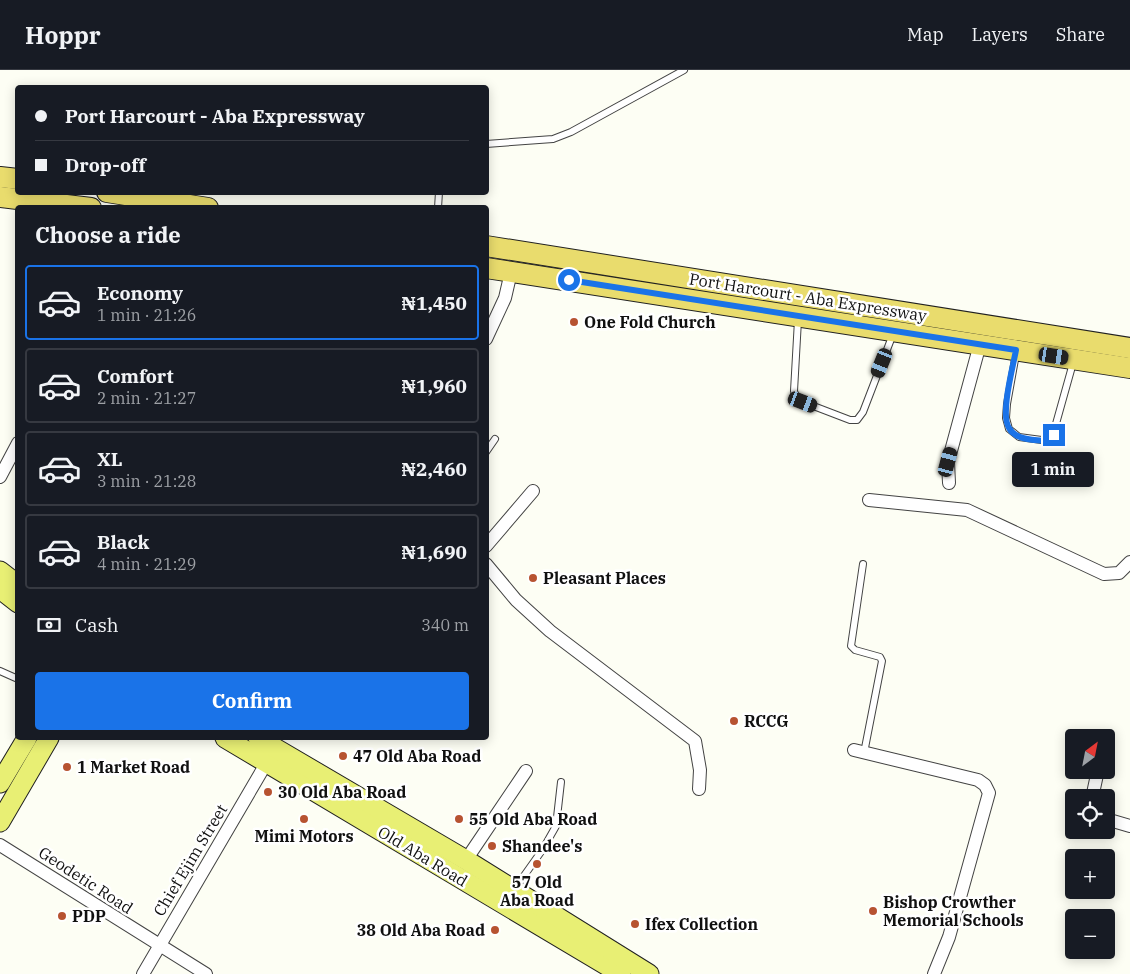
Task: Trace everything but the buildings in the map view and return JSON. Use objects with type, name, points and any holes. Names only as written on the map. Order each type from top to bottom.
[{"type":"highway","points":[[0,177],[15,179]]},
{"type":"highway","points":[[126,195],[189,205]]},
{"type":"highway","points":[[0,196],[65,205]]},
{"type":"highway","name":"Port Harcourt - Aba Expressway","points":[[489,246],[1130,348]]},
{"type":"highway","name":"Port Harcourt - Aba Expressway","points":[[489,268],[1130,368]]},
{"type":"main road","points":[[0,571],[15,583]]},
{"type":"main road","points":[[0,589],[15,601]]},
{"type":"main road","points":[[0,783],[26,740]]},
{"type":"main road","points":[[0,822],[49,740]]},
{"type":"main road","name":"Old Aba Road","points":[[228,740],[621,974]]},
{"type":"main road","name":"Old Aba Road","points":[[261,740],[466,860],[649,974]]},
{"type":"street","points":[[489,333],[498,314],[511,272]]},
{"type":"street","points":[[950,483],[948,462],[980,344]]},
{"type":"street","points":[[0,477],[15,449]]},
{"type":"street","points":[[489,542],[533,491]]},
{"type":"street","points":[[869,500],[966,510],[1104,574],[1119,573],[1130,562]]},
{"type":"street","points":[[489,568],[516,600],[550,631],[695,741],[700,770],[699,789]]},
{"type":"street","points":[[859,751],[978,780],[985,785],[989,793],[949,937],[934,974]]},
{"type":"street","name":"Chief Ejim Street","points":[[142,974],[267,762]]},
{"type":"street","points":[[466,860],[526,771]]},
{"type":"street","points":[[1115,822],[1130,826]]},
{"type":"street","name":"Geodetic Road","points":[[0,845],[158,946],[206,974]]},
{"type":"lane","points":[[489,144],[553,139],[571,132],[684,70]]},
{"type":"lane","points":[[798,316],[794,391],[796,397],[803,402],[850,420],[857,420],[863,412],[894,331]]},
{"type":"lane","points":[[1016,350],[1006,418],[1009,429],[1025,438],[1049,441],[1052,438],[1074,359]]},
{"type":"lane","points":[[489,448],[496,439]]},
{"type":"lane","points":[[859,751],[882,661],[880,658],[855,650],[851,646],[863,564]]},
{"type":"lane","points":[[0,671],[15,678]]},
{"type":"lane","points":[[514,890],[544,849],[556,826],[559,818],[561,782]]},
{"type":"place","name":"One Fold Church","points":[[574,322]]},
{"type":"place","name":"Pleasant Places","points":[[533,578]]},
{"type":"place","name":"RCCG","points":[[734,721]]},
{"type":"place","name":"47 Old Aba Road","points":[[343,756]]},
{"type":"place","name":"1 Market Road","points":[[67,767]]},
{"type":"place","name":"30 Old Aba Road","points":[[268,792]]},
{"type":"place","name":"Mimi Motors","points":[[304,819]]},
{"type":"place","name":"55 Old Aba Road","points":[[459,819]]},
{"type":"place","name":"Shandee's","points":[[492,846]]},
{"type":"place","name":"57 Old Aba Road","points":[[537,864]]},
{"type":"place","name":"Bishop Crowther Memorial Schools","points":[[873,911]]},
{"type":"place","name":"PDP","points":[[62,916]]},
{"type":"place","name":"Ifex Collection","points":[[635,924]]},
{"type":"place","name":"38 Old Aba Road","points":[[495,930]]},
{"type":"route","points":[[569,280],[1016,350],[1007,404],[1006,418],[1009,429],[1019,437],[1035,440],[1049,441],[1054,435]]}]
